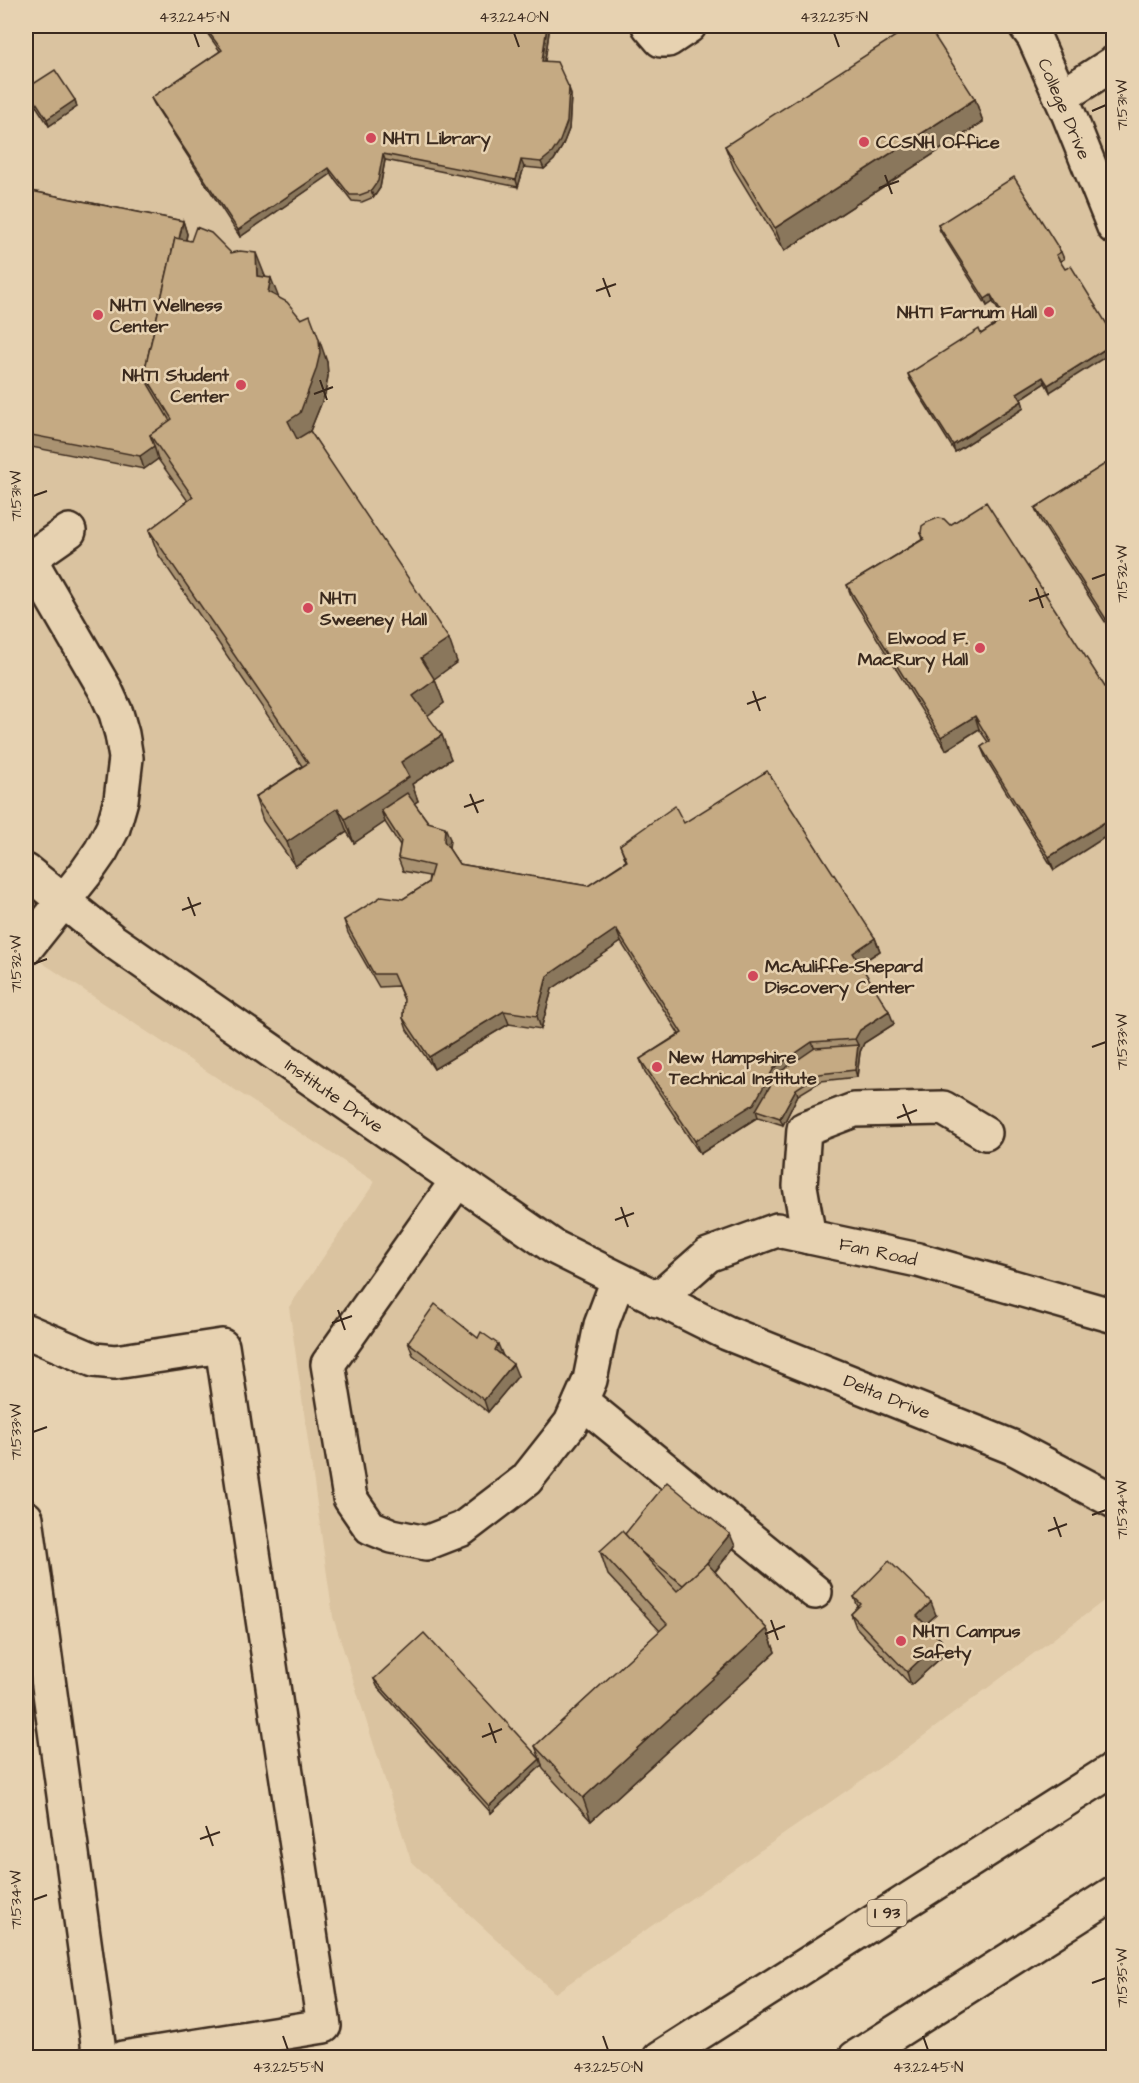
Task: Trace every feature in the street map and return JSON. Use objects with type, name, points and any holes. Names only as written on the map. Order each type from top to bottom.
[{"type":"main road","points":[[649,26],[661,40],[668,40],[689,26]]},
{"type":"main road","name":"College Drive","points":[[1026,26],[1061,97],[1113,226]]},
{"type":"main road","points":[[1061,97],[1113,63]]},
{"type":"main road","points":[[26,948],[101,851],[113,828],[121,800],[126,758],[116,712],[105,689],[27,560],[69,531]]},
{"type":"main road","name":"Institute Drive","points":[[26,871],[131,954],[554,1248],[657,1300]]},
{"type":"main road","points":[[808,1237],[800,1186],[804,1129],[854,1110],[943,1108],[984,1134]]},
{"type":"main road","points":[[457,1181],[328,1364],[351,1498],[370,1527],[392,1536],[426,1543],[462,1529],[526,1480],[571,1423],[590,1380],[601,1325],[618,1280]]},
{"type":"main road","name":"Fan Road","points":[[657,1300],[708,1255],[777,1230],[918,1260],[1113,1316]]},
{"type":"main road","name":"Delta Drive","points":[[657,1300],[727,1333],[1012,1447],[1113,1502]]},
{"type":"main road","points":[[26,1331],[94,1360],[115,1362],[222,1346],[324,2026],[123,2058]]},
{"type":"main road","points":[[581,1401],[815,1592]]},
{"type":"main road","points":[[26,1518],[100,2058]]},
{"type":"main road","name":"I 93","points":[[660,2058],[1113,1768]]},
{"type":"main road","points":[[855,2058],[1113,1893]]},
{"type":"shaded area","name":"New Hampshire Technical Institute","points":[[26,26],[1113,26],[1113,1594],[898,1755],[555,1993],[411,1861],[333,1617],[289,1307],[375,1182],[26,952]]},
{"type":"building","name":"NHTI Library","points":[[204,26],[547,26],[542,61],[557,62],[569,88],[567,122],[560,141],[552,153],[541,162],[521,160],[516,180],[383,154],[378,181],[371,191],[360,195],[350,195],[329,168],[238,230],[151,98],[222,50]]},
{"type":"building","name":"CCSNH Office","points":[[911,26],[928,26],[975,99],[775,228],[725,146]]},
{"type":"building","points":[[55,70],[75,100],[47,119],[27,88]]},
{"type":"building","name":"NHTI Farnum Hall","points":[[1014,177],[1061,252],[1056,255],[1065,269],[1071,266],[1113,334],[1113,344],[1048,385],[1043,377],[1017,393],[1022,401],[953,445],[908,374],[979,329],[981,334],[1001,321],[997,315],[1001,312],[991,295],[985,299],[938,225]]},
{"type":"building","name":"NHTI Wellness Center","points":[[26,190],[183,221],[179,239],[175,238],[144,373],[170,421],[150,435],[154,446],[140,456],[26,434]]},
{"type":"building","name":"NHTI Sweeney Hall","points":[[196,227],[211,233],[231,253],[240,251],[256,253],[257,276],[271,278],[268,292],[287,302],[301,319],[310,315],[319,339],[320,353],[300,413],[288,421],[297,439],[310,431],[449,639],[421,658],[435,680],[413,696],[442,735],[401,762],[409,777],[345,819],[338,808],[287,842],[255,797],[308,763],[149,530],[193,497],[150,435],[172,419],[144,373],[175,238],[191,241]]},
{"type":"building","points":[[1113,459],[1113,614],[1106,619],[1035,508]]},
{"type":"building","name":"Elwood F. MacRury Hall","points":[[986,502],[1105,687],[1113,683],[1113,817],[1049,857],[981,747],[990,741],[975,716],[941,737],[847,585],[924,539],[921,533],[922,526],[928,522],[938,518],[944,519],[950,525]]},
{"type":"building","name":"McAuliffe-Shepard Discovery Center","points":[[767,771],[875,938],[853,953],[889,1011],[860,1030],[855,1039],[812,1042],[774,1068],[754,1104],[695,1141],[640,1059],[682,1033],[616,929],[547,976],[537,1016],[504,1011],[429,1057],[403,1018],[404,999],[393,974],[374,974],[344,920],[382,896],[403,899],[428,883],[433,866],[398,858],[401,841],[381,810],[407,793],[428,822],[445,827],[444,841],[459,864],[588,886],[627,861],[620,845],[675,806],[684,823]]},
{"type":"building","points":[[858,1045],[855,1070],[819,1074],[796,1089],[780,1118],[756,1110],[777,1074],[815,1048]]},
{"type":"building","points":[[435,1304],[478,1338],[481,1332],[498,1344],[495,1350],[513,1364],[484,1400],[408,1342]]},
{"type":"building","points":[[667,1482],[730,1534],[705,1565],[683,1585],[640,1551],[625,1534]]},
{"type":"building","points":[[622,1531],[677,1591],[707,1563],[767,1629],[583,1798],[535,1746],[667,1624],[600,1551]]},
{"type":"building","name":"NHTI Campus Safety","points":[[889,1561],[931,1602],[917,1616],[941,1640],[907,1672],[851,1614],[861,1604],[854,1597]]},
{"type":"building","points":[[424,1633],[540,1759],[489,1806],[374,1679]]},
{"type":"place","name":"NHTI Library","points":[[371,138]]},
{"type":"place","name":"CCSNH Office","points":[[864,142]]},
{"type":"place","name":"NHTI Farnum Hall","points":[[1049,312]]},
{"type":"place","name":"NHTI Wellness Center","points":[[98,315]]},
{"type":"place","name":"NHTI Student Center","points":[[241,385]]},
{"type":"place","name":"NHTI Sweeney Hall","points":[[308,608]]},
{"type":"place","name":"Elwood F. MacRury Hall","points":[[980,648]]},
{"type":"place","name":"McAuliffe-Shepard Discovery Center","points":[[753,976]]},
{"type":"place","name":"New Hampshire Technical Institute","points":[[657,1067]]},
{"type":"place","name":"NHTI Campus Safety","points":[[901,1641]]}]
